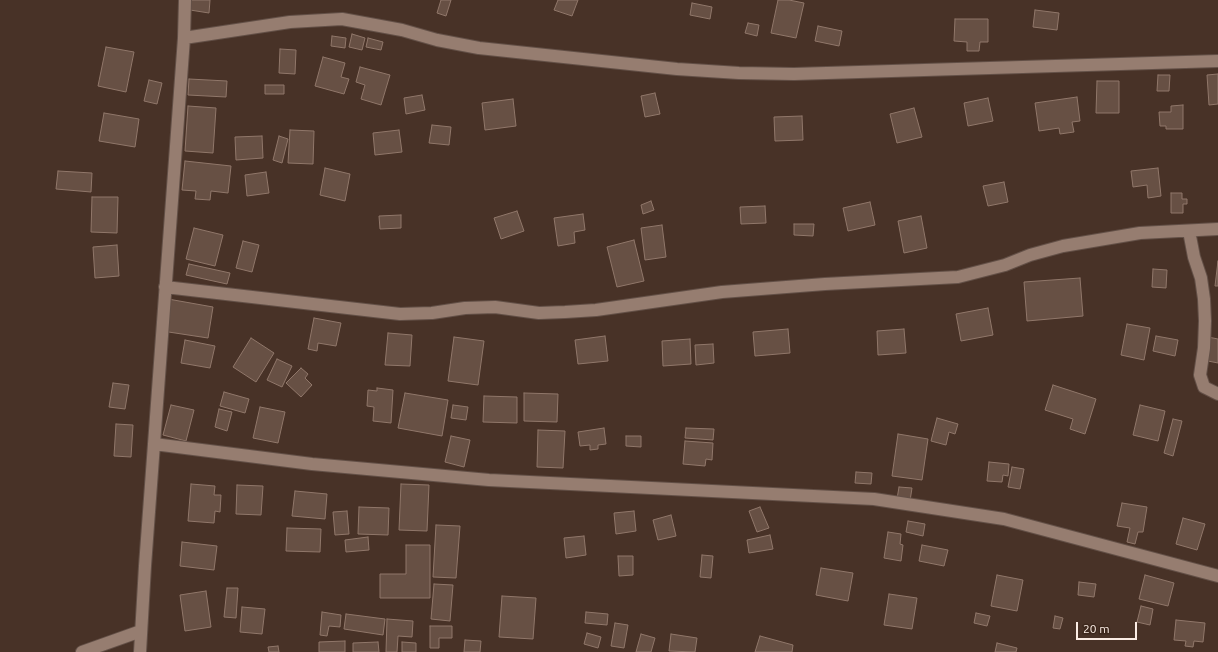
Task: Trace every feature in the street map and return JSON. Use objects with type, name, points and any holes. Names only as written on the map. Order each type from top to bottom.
[{"type":"street","points":[[140,652],[144,566],[184,38],[185,0]]},
{"type":"street","points":[[184,38],[290,22],[342,19],[402,30],[437,40],[479,48],[677,69],[739,73],[802,74],[1218,61]]},
{"type":"street","points":[[165,287],[400,314],[432,313],[465,308],[495,307],[539,313],[565,312],[596,310],[722,292],[825,284],[958,277],[1005,266],[1030,255],[1064,246],[1140,233],[1218,229]]},
{"type":"street","points":[[1189,231],[1204,299],[1204,348],[1200,375],[1204,387],[1218,394]]},
{"type":"street","points":[[154,444],[312,464],[489,480],[874,499],[1004,519],[1218,576]]},
{"type":"street","points":[[82,652],[141,631]]},
{"type":"building","points":[[191,0],[210,0],[209,13],[190,10]]},
{"type":"building","points":[[441,0],[451,0],[446,16],[437,13]]},
{"type":"building","points":[[558,0],[578,0],[572,16],[554,10]]},
{"type":"building","points":[[778,0],[789,0],[804,3],[796,38],[771,33]]},
{"type":"building","points":[[692,3],[712,7],[710,19],[690,15]]},
{"type":"building","points":[[1035,10],[1059,13],[1057,30],[1033,27]]},
{"type":"building","points":[[955,19],[988,19],[988,42],[980,42],[979,51],[967,51],[967,42],[954,41]]},
{"type":"building","points":[[748,23],[759,25],[757,36],[745,33]]},
{"type":"building","points":[[818,26],[842,31],[839,46],[815,41]]},
{"type":"building","points":[[352,34],[365,38],[362,50],[349,47]]},
{"type":"building","points":[[332,36],[346,38],[345,48],[331,46]]},
{"type":"building","points":[[368,38],[383,42],[381,50],[366,47]]},
{"type":"building","points":[[106,47],[134,52],[126,92],[98,86]]},
{"type":"building","points":[[280,49],[296,50],[295,74],[279,73]]},
{"type":"building","points":[[323,57],[345,63],[341,77],[349,79],[344,94],[315,86]]},
{"type":"building","points":[[360,67],[390,75],[381,105],[361,99],[365,85],[356,82]]},
{"type":"building","points":[[1218,74],[1218,104],[1209,105],[1207,75]]},
{"type":"building","points":[[1158,75],[1170,75],[1169,91],[1157,91]]},
{"type":"building","points":[[189,79],[227,81],[226,97],[188,95]]},
{"type":"building","points":[[149,80],[162,83],[157,104],[144,101]]},
{"type":"building","points":[[1097,81],[1119,81],[1119,113],[1096,113]]},
{"type":"building","points":[[265,85],[284,85],[284,94],[265,94]]},
{"type":"building","points":[[655,93],[660,114],[645,117],[641,96]]},
{"type":"building","points":[[422,95],[425,110],[406,114],[404,98]]},
{"type":"building","points":[[1077,97],[1080,121],[1072,122],[1074,132],[1060,134],[1059,128],[1039,131],[1035,103]]},
{"type":"building","points":[[988,98],[993,121],[968,126],[964,103]]},
{"type":"building","points":[[513,99],[516,126],[485,130],[482,103]]},
{"type":"building","points":[[1183,105],[1183,129],[1166,129],[1166,126],[1160,126],[1159,112],[1171,112],[1171,106]]},
{"type":"building","points":[[188,106],[216,108],[213,153],[185,151]]},
{"type":"building","points":[[914,108],[922,137],[897,143],[890,114]]},
{"type":"building","points":[[104,113],[139,119],[135,147],[99,141]]},
{"type":"building","points":[[802,116],[803,140],[775,141],[774,117]]},
{"type":"building","points":[[432,125],[451,127],[449,145],[429,143]]},
{"type":"building","points":[[290,130],[314,131],[313,164],[288,163]]},
{"type":"building","points":[[399,130],[402,152],[375,155],[373,133]]},
{"type":"building","points":[[262,136],[263,158],[236,160],[235,137]]},
{"type":"building","points":[[279,136],[288,139],[282,163],[273,160]]},
{"type":"building","points":[[185,161],[231,166],[228,193],[211,191],[210,200],[195,199],[196,191],[182,190]]},
{"type":"building","points":[[325,168],[350,174],[345,201],[320,195]]},
{"type":"building","points":[[1158,168],[1161,196],[1148,198],[1147,185],[1133,187],[1131,171]]},
{"type":"building","points":[[58,171],[92,173],[91,192],[56,189]]},
{"type":"building","points":[[266,172],[269,193],[247,196],[245,175]]},
{"type":"building","points":[[1004,182],[1008,202],[988,206],[983,186]]},
{"type":"building","points":[[1171,193],[1182,193],[1182,199],[1187,199],[1187,204],[1183,204],[1183,213],[1171,213]]},
{"type":"building","points":[[92,197],[118,197],[117,233],[91,232]]},
{"type":"building","points":[[651,201],[654,210],[643,214],[641,205]]},
{"type":"building","points":[[870,202],[875,225],[848,231],[843,208]]},
{"type":"building","points":[[765,206],[766,223],[741,224],[740,207]]},
{"type":"building","points":[[517,211],[524,231],[501,239],[494,218]]},
{"type":"building","points":[[583,214],[585,230],[574,232],[575,243],[558,246],[554,218]]},
{"type":"building","points":[[401,215],[401,228],[380,229],[379,216]]},
{"type":"building","points":[[921,216],[927,248],[904,253],[898,221]]},
{"type":"building","points":[[794,224],[814,224],[813,236],[794,235]]},
{"type":"building","points":[[662,225],[666,257],[645,260],[641,228]]},
{"type":"building","points":[[194,228],[223,235],[215,266],[186,259]]},
{"type":"building","points":[[634,240],[644,281],[617,287],[607,247]]},
{"type":"building","points":[[243,241],[259,245],[252,272],[236,268]]},
{"type":"building","points":[[117,245],[119,276],[95,278],[93,247]]},
{"type":"building","points":[[1218,261],[1218,286],[1215,286]]},
{"type":"building","points":[[189,264],[230,273],[227,284],[186,275]]},
{"type":"building","points":[[1153,269],[1167,270],[1166,288],[1152,287]]},
{"type":"building","points":[[1080,278],[1083,316],[1027,321],[1024,282]]},
{"type":"building","points":[[168,299],[213,307],[208,338],[162,331]]},
{"type":"building","points":[[988,308],[993,335],[961,341],[956,314]]},
{"type":"building","points":[[314,318],[341,323],[336,346],[318,343],[317,351],[308,349]]},
{"type":"building","points":[[1127,324],[1150,328],[1144,360],[1121,355]]},
{"type":"building","points":[[788,329],[790,353],[755,356],[753,332]]},
{"type":"building","points":[[904,329],[906,353],[878,355],[877,331]]},
{"type":"building","points":[[388,333],[412,335],[410,366],[385,365]]},
{"type":"building","points":[[605,336],[608,361],[578,364],[575,340]]},
{"type":"building","points":[[1156,336],[1178,340],[1175,356],[1153,351]]},
{"type":"building","points":[[454,337],[484,341],[478,385],[448,381]]},
{"type":"building","points":[[1208,337],[1218,339],[1218,363],[1203,360]]},
{"type":"building","points":[[251,338],[274,353],[256,382],[233,367]]},
{"type":"building","points":[[690,339],[691,364],[663,366],[662,341]]},
{"type":"building","points":[[185,340],[215,346],[210,368],[181,363]]},
{"type":"building","points":[[713,344],[714,363],[696,365],[695,345]]},
{"type":"building","points":[[277,359],[292,366],[282,387],[267,380]]},
{"type":"building","points":[[301,368],[308,374],[305,378],[312,385],[301,397],[286,383]]},
{"type":"building","points":[[113,383],[129,385],[125,409],[109,407]]},
{"type":"building","points":[[1053,385],[1096,399],[1085,434],[1070,429],[1073,419],[1045,410]]},
{"type":"building","points":[[377,388],[393,390],[391,423],[373,421],[374,407],[367,406],[368,390],[377,391]]},
{"type":"building","points":[[224,392],[249,399],[245,413],[220,406]]},
{"type":"building","points":[[405,393],[448,400],[442,436],[398,428]]},
{"type":"building","points":[[524,393],[558,394],[557,422],[524,421]]},
{"type":"building","points":[[484,396],[517,397],[517,423],[483,422]]},
{"type":"building","points":[[171,405],[194,410],[186,441],[163,435]]},
{"type":"building","points":[[453,405],[468,407],[466,420],[451,418]]},
{"type":"building","points":[[1140,405],[1165,411],[1158,441],[1133,435]]},
{"type":"building","points":[[260,407],[285,412],[278,443],[253,438]]},
{"type":"building","points":[[219,409],[232,412],[227,431],[215,427]]},
{"type":"building","points":[[937,418],[958,424],[955,434],[949,432],[946,445],[931,441]]},
{"type":"building","points":[[1173,419],[1182,421],[1173,456],[1164,453]]},
{"type":"building","points":[[116,424],[133,425],[131,457],[114,456]]},
{"type":"building","points":[[604,428],[606,444],[598,445],[598,449],[590,450],[590,445],[580,446],[578,432]]},
{"type":"building","points":[[686,428],[714,429],[713,440],[685,438]]},
{"type":"building","points":[[538,430],[565,431],[563,468],[537,467]]},
{"type":"building","points":[[898,434],[928,439],[922,480],[892,476]]},
{"type":"building","points":[[451,436],[470,440],[464,467],[445,462]]},
{"type":"building","points":[[626,436],[641,436],[641,447],[626,446]]},
{"type":"building","points":[[685,441],[713,443],[712,460],[706,459],[705,466],[683,464]]},
{"type":"building","points":[[989,462],[1009,464],[1008,476],[1003,475],[1002,482],[987,481]]},
{"type":"building","points":[[1012,467],[1024,469],[1020,489],[1008,487]]},
{"type":"building","points":[[856,472],[872,473],[871,484],[855,483]]},
{"type":"building","points":[[191,484],[215,486],[214,495],[221,495],[220,512],[215,511],[214,523],[188,521]]},
{"type":"building","points":[[401,484],[429,485],[427,531],[399,530]]},
{"type":"building","points":[[237,485],[263,486],[261,515],[236,514]]},
{"type":"building","points":[[899,487],[912,488],[910,501],[897,499]]},
{"type":"building","points":[[295,491],[327,494],[325,519],[292,516]]},
{"type":"building","points":[[1122,503],[1147,507],[1143,532],[1138,532],[1135,544],[1127,542],[1130,528],[1117,526]]},
{"type":"building","points":[[359,507],[389,508],[388,535],[358,534]]},
{"type":"building","points":[[760,507],[769,528],[757,532],[749,511]]},
{"type":"building","points":[[347,511],[349,534],[335,535],[333,512]]},
{"type":"building","points":[[634,511],[636,531],[616,534],[614,513]]},
{"type":"building","points":[[671,515],[676,536],[658,540],[653,520]]},
{"type":"building","points":[[1183,518],[1205,524],[1197,550],[1176,544]]},
{"type":"building","points":[[908,521],[925,524],[923,536],[906,532]]},
{"type":"building","points":[[436,525],[460,526],[456,578],[433,577]]},
{"type":"building","points":[[287,528],[321,529],[320,552],[286,551]]},
{"type":"building","points":[[888,532],[901,534],[900,544],[903,545],[901,561],[884,558]]},
{"type":"building","points":[[770,535],[773,549],[749,553],[747,540]]},
{"type":"building","points":[[584,536],[586,555],[566,558],[564,538]]},
{"type":"building","points":[[368,537],[369,550],[346,552],[345,540]]},
{"type":"building","points":[[182,542],[217,546],[214,570],[180,566]]},
{"type":"building","points":[[406,545],[430,545],[430,598],[380,598],[380,574],[406,574]]},
{"type":"building","points":[[922,545],[948,550],[944,566],[919,561]]},
{"type":"building","points":[[702,555],[713,556],[711,578],[700,577]]},
{"type":"building","points":[[618,556],[633,556],[633,575],[619,576]]},
{"type":"building","points":[[821,568],[853,573],[848,601],[816,595]]},
{"type":"building","points":[[997,575],[1023,580],[1017,611],[991,606]]},
{"type":"building","points":[[1145,575],[1174,583],[1168,606],[1139,599]]},
{"type":"building","points":[[1079,582],[1096,584],[1094,597],[1078,595]]},
{"type":"building","points":[[434,584],[453,585],[450,621],[431,619]]},
{"type":"building","points":[[227,588],[238,588],[236,618],[224,617]]},
{"type":"building","points":[[206,591],[211,627],[185,631],[180,595]]},
{"type":"building","points":[[889,594],[917,598],[912,629],[884,625]]},
{"type":"building","points":[[502,596],[536,598],[533,639],[499,637]]},
{"type":"building","points":[[1141,606],[1153,609],[1150,625],[1137,622]]},
{"type":"building","points":[[242,607],[265,609],[262,634],[240,632]]},
{"type":"building","points":[[322,612],[341,615],[340,627],[329,626],[327,636],[320,635]]},
{"type":"building","points":[[586,612],[608,614],[607,625],[585,623]]},
{"type":"building","points":[[976,613],[990,616],[987,626],[974,623]]},
{"type":"building","points":[[346,614],[385,619],[383,635],[344,629]]},
{"type":"building","points":[[1055,616],[1063,618],[1060,629],[1053,628]]},
{"type":"building","points":[[387,619],[413,621],[412,637],[398,636],[397,652],[386,652]]},
{"type":"building","points":[[1176,620],[1205,623],[1203,642],[1194,641],[1193,647],[1185,646],[1186,641],[1174,640]]},
{"type":"building","points":[[615,623],[628,625],[624,648],[611,646]]},
{"type":"building","points":[[430,626],[452,626],[452,638],[439,638],[439,648],[430,648]]},
{"type":"building","points":[[587,633],[601,637],[598,648],[584,644]]},
{"type":"building","points":[[641,634],[655,638],[651,652],[636,652]]},
{"type":"building","points":[[671,634],[697,638],[695,652],[669,651]]},
{"type":"building","points":[[760,636],[793,645],[792,652],[755,652]]},
{"type":"building","points":[[465,640],[481,641],[480,652],[464,652]]},
{"type":"building","points":[[345,641],[345,652],[319,652],[319,642]]},
{"type":"building","points":[[378,642],[379,652],[353,652],[353,643]]},
{"type":"building","points":[[402,642],[416,643],[416,652],[402,652]]},
{"type":"building","points":[[997,643],[1017,648],[1016,652],[995,652]]},
{"type":"building","points":[[278,646],[279,652],[269,652],[268,647]]}]
